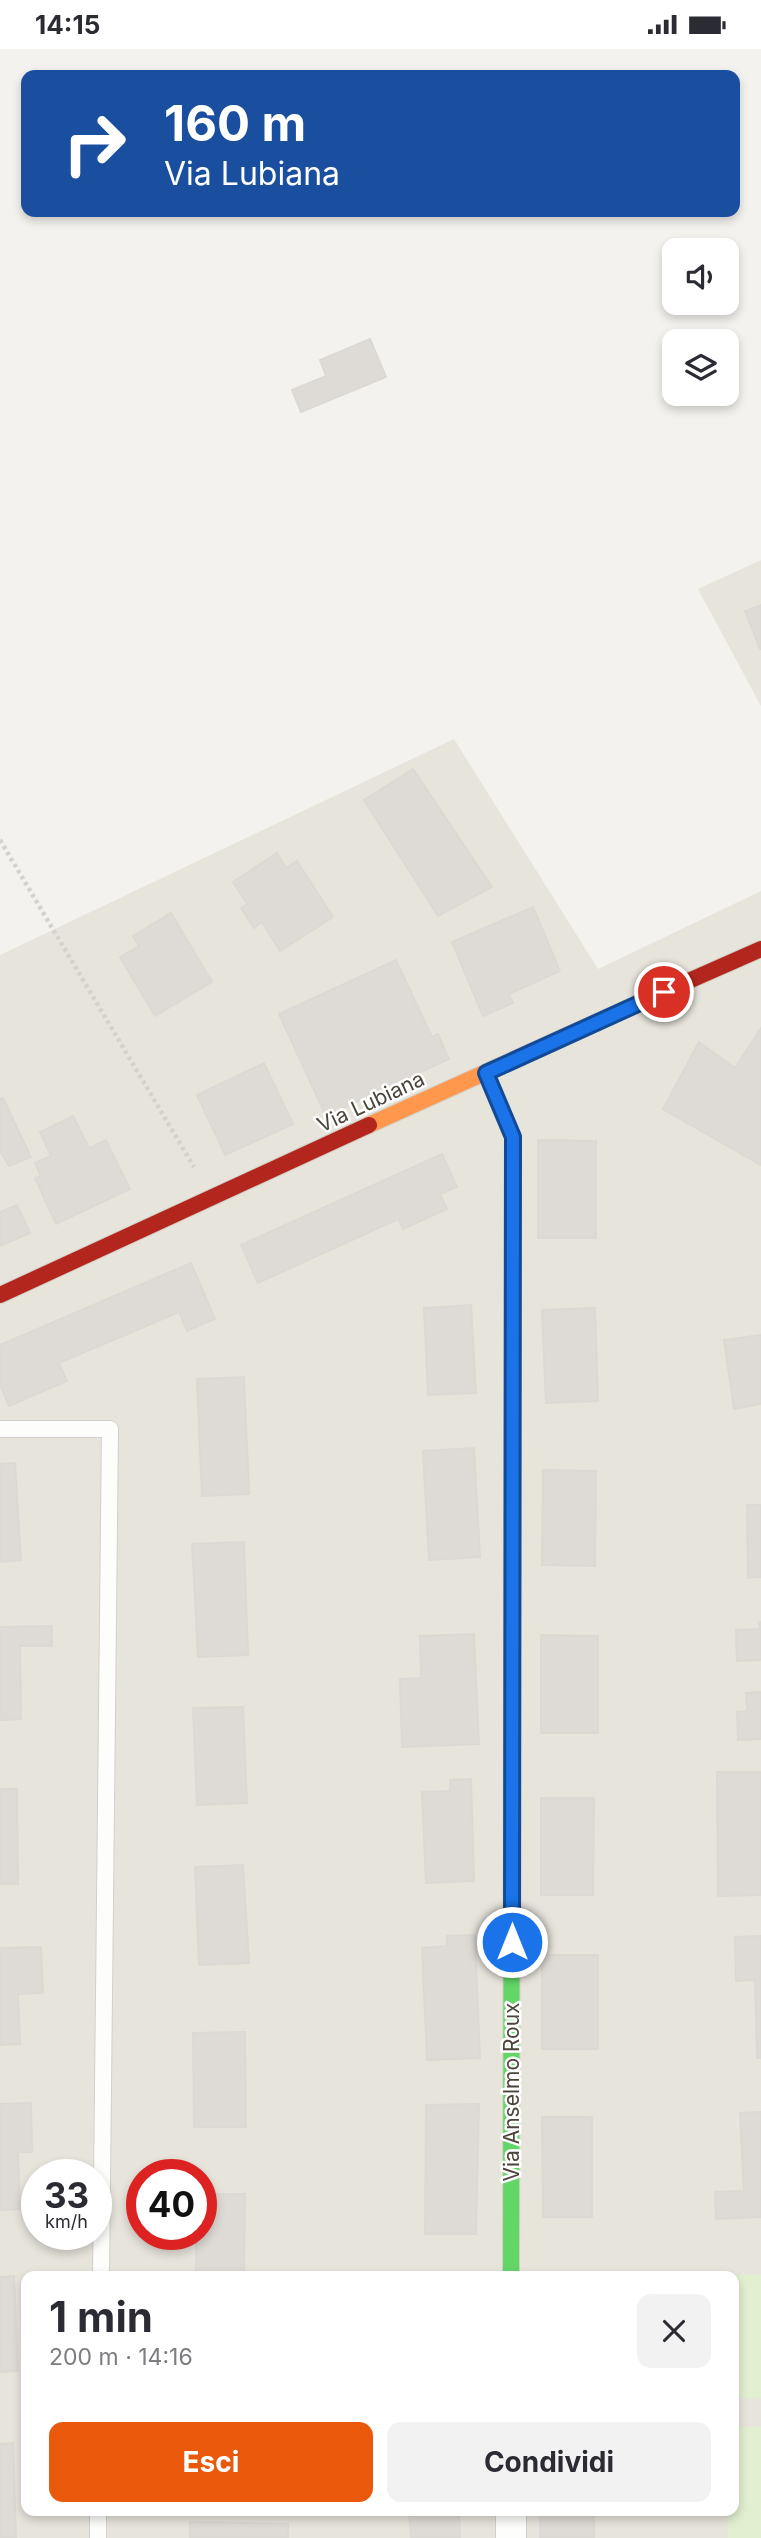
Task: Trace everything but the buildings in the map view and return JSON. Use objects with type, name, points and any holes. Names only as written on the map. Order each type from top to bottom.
[{"type":"street","name":"Via Lubiana","points":[[0,1295],[761,949]]},
{"type":"street","name":"Via Anselmo Roux","points":[[486,1073],[513,1137],[511,2271]]},
{"type":"street","points":[[511,2516],[511,2538]]},
{"type":"lane","points":[[0,1429],[110,1429],[101,2271]]},
{"type":"lane","points":[[98,2516],[98,2538]]},
{"type":"path","points":[[0,840],[212,1198]]},
{"type":"shaded area","points":[[761,560],[761,706],[698,589]]},
{"type":"shaded area","points":[[454,739],[598,969],[761,891],[761,2538],[0,2538],[0,955]]},
{"type":"green space","points":[[739,2275],[761,2275],[761,2398],[739,2398]]},
{"type":"green space","points":[[739,2427],[761,2427],[761,2538],[728,2538],[728,2516],[739,2516]]},
{"type":"traffic: fast","points":[[511,2271],[512,1674]]},
{"type":"traffic: slow","points":[[369,1125],[650,998]]},
{"type":"traffic: jam","points":[[650,998],[761,949]]},
{"type":"traffic: jam","points":[[486,1073],[513,1137],[512,1674]]},
{"type":"traffic: jam","points":[[0,1295],[369,1125]]},
{"type":"route","points":[[512,1942],[513,1137],[486,1073],[664,992]]}]
